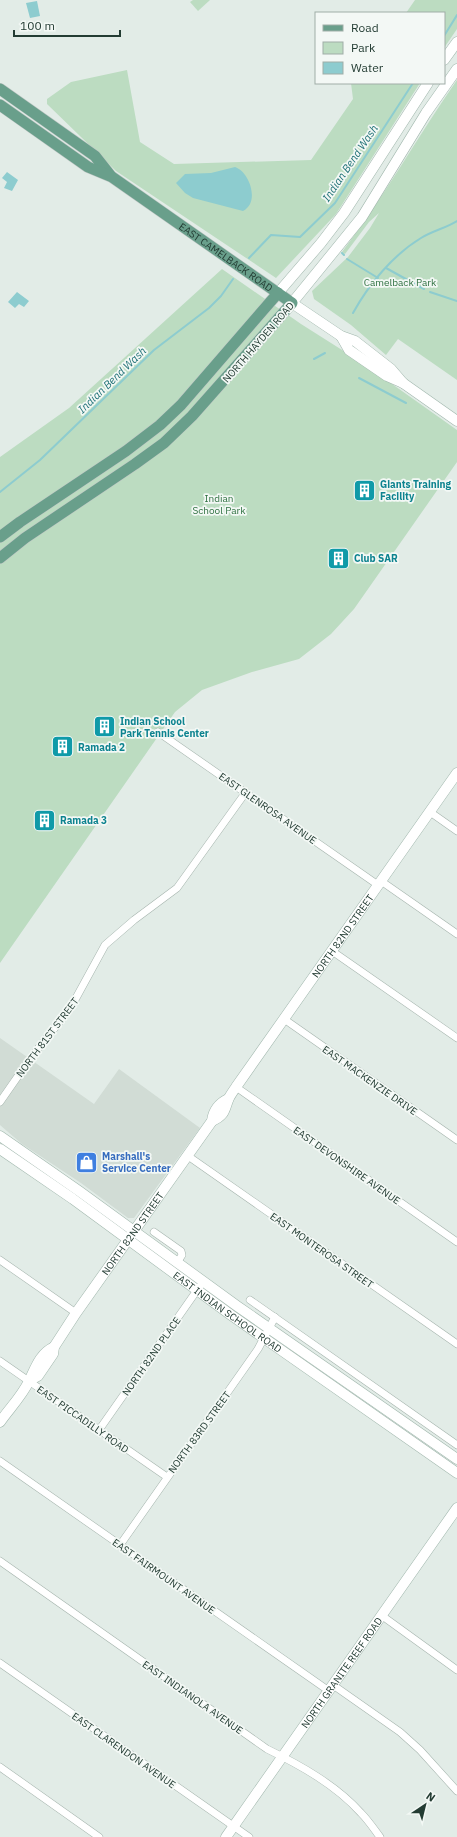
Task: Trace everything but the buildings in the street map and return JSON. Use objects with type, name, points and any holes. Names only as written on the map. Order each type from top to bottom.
[{"type":"main road","points":[[445,59],[457,42]]},
{"type":"main road","name":"NORTH HAYDEN ROAD","points":[[0,558],[25,538],[164,443],[192,416],[292,303],[362,217],[426,113],[457,69]]},
{"type":"main road","name":"NORTH HAYDEN ROAD","points":[[0,537],[126,451],[160,425],[181,405],[321,243],[344,213],[427,84]]},
{"type":"main road","name":"EAST CAMELBACK ROAD","points":[[0,89],[95,156],[112,177]]},
{"type":"main road","name":"EAST CAMELBACK ROAD","points":[[0,105],[88,167],[112,177],[341,336],[349,350],[387,376],[403,383],[457,421]]},
{"type":"main road","name":"NORTH 82ND STREET","points":[[0,1422],[29,1381],[38,1376],[53,1354],[54,1347],[76,1313],[188,1156],[212,1121],[213,1114],[221,1102],[228,1099],[457,773]]},
{"type":"main road","name":"EAST INDIAN SCHOOL ROAD","points":[[0,1136],[203,1282],[453,1456]]},
{"type":"main road","name":"EAST INDIAN SCHOOL ROAD","points":[[0,1149],[73,1199],[197,1291],[457,1473]]},
{"type":"main road","name":"NORTH GRANITE REEF ROAD","points":[[226,1837],[457,1508]]},
{"type":"street","name":"EAST GLENROSA AVENUE","points":[[158,732],[457,934]]},
{"type":"street","name":"NORTH 81ST STREET","points":[[0,1102],[32,1056],[70,1010],[105,945],[134,920],[177,888],[246,792]]},
{"type":"street","points":[[430,812],[457,831]]},
{"type":"street","points":[[332,951],[457,1038]]},
{"type":"street","name":"EAST MACKENZIE DRIVE","points":[[284,1019],[457,1140]]},
{"type":"street","name":"EAST DEVONSHIRE AVENUE","points":[[236,1087],[457,1242]]},
{"type":"street","name":"EAST MONTEROSA STREET","points":[[188,1156],[457,1344]]},
{"type":"street","name":"EAST INDIAN SCHOOL ROAD","points":[[154,1232],[181,1251],[182,1255],[177,1263]]},
{"type":"street","points":[[0,1260],[76,1313]]},
{"type":"street","name":"NORTH 82ND PLACE","points":[[99,1430],[203,1282]]},
{"type":"street","name":"EAST INDIAN SCHOOL ROAD","points":[[250,1300],[456,1444],[453,1456]]},
{"type":"street","name":"NORTH 83RD STREET","points":[[120,1545],[258,1349],[275,1317]]},
{"type":"street","name":"EAST PICCADILLY ROAD","points":[[0,1361],[167,1477]]},
{"type":"street","name":"EAST FAIRMOUNT AVENUE","points":[[0,1461],[120,1545],[331,1688],[400,1732],[420,1750],[457,1792]]},
{"type":"street","name":"EAST INDIANOLA AVENUE","points":[[0,1561],[267,1749],[295,1762],[342,1795],[361,1813],[380,1837]]},
{"type":"street","points":[[381,1615],[457,1670]]},
{"type":"street","name":"EAST CLARENDON AVENUE","points":[[0,1663],[248,1837]]},
{"type":"street","points":[[0,1767],[99,1837]]},
{"type":"shaded area","points":[[0,1038],[94,1104],[119,1069],[200,1128],[134,1218],[128,1218],[81,1183],[22,1144],[0,1125]]},
{"type":"green space","points":[[193,0],[210,0],[198,11],[190,2]]},
{"type":"green space","points":[[415,0],[457,0],[457,29],[445,47],[445,12],[407,12]]},
{"type":"green space","points":[[127,70],[140,142],[174,164],[311,160],[353,99],[351,84],[419,84],[336,214],[276,278],[116,171],[47,104],[47,99],[71,82]]},
{"type":"green space","name":"Camelback Park","points":[[457,80],[457,380],[398,339],[386,355],[351,325],[314,299],[312,291],[348,257],[370,228],[379,213],[369,222],[345,254],[342,252],[387,188]]},
{"type":"green space","name":"Indian School Park","points":[[222,269],[301,324],[361,362],[457,430],[457,462],[354,609],[331,634],[299,659],[252,672],[202,690],[175,712],[0,963],[0,457],[69,408]]},
{"type":"water","points":[[37,1],[40,16],[30,18],[26,3]]},
{"type":"water","points":[[235,167],[245,175],[251,188],[251,201],[248,207],[243,211],[193,198],[185,193],[176,183],[185,174],[211,173]]},
{"type":"water","points":[[7,172],[18,180],[12,191],[4,188],[7,182],[2,178]]},
{"type":"water","points":[[17,292],[29,301],[24,307],[19,304],[15,308],[8,302]]},
{"type":"waterway","name":"Indian Bend Wash","points":[[445,34],[457,15]]},
{"type":"waterway","name":"Indian Bend Wash","points":[[249,258],[271,235],[300,237],[335,203],[412,84]]},
{"type":"waterway","points":[[353,313],[366,291],[382,271],[401,253],[425,236],[457,221]]},
{"type":"waterway","points":[[347,259],[378,278]]},
{"type":"waterway","points":[[386,268],[424,289]]},
{"type":"waterway","name":"Indian Bend Wash","points":[[0,492],[40,460],[154,350],[209,308],[221,296],[233,279]]},
{"type":"waterway","points":[[430,292],[457,301]]},
{"type":"waterway","points":[[314,359],[325,353]]},
{"type":"waterway","points":[[359,378],[406,403]]},
{"type":"place","name":"Giants Training Facility","points":[[364,490]]},
{"type":"place","name":"Club SAR","points":[[338,558]]},
{"type":"place","name":"Indian School Park Tennis Center","points":[[104,727]]},
{"type":"place","name":"Ramada 2","points":[[63,747]]},
{"type":"place","name":"Ramada 3","points":[[44,820]]},
{"type":"place","name":"Marshall's Service Center","points":[[87,1162]]}]
